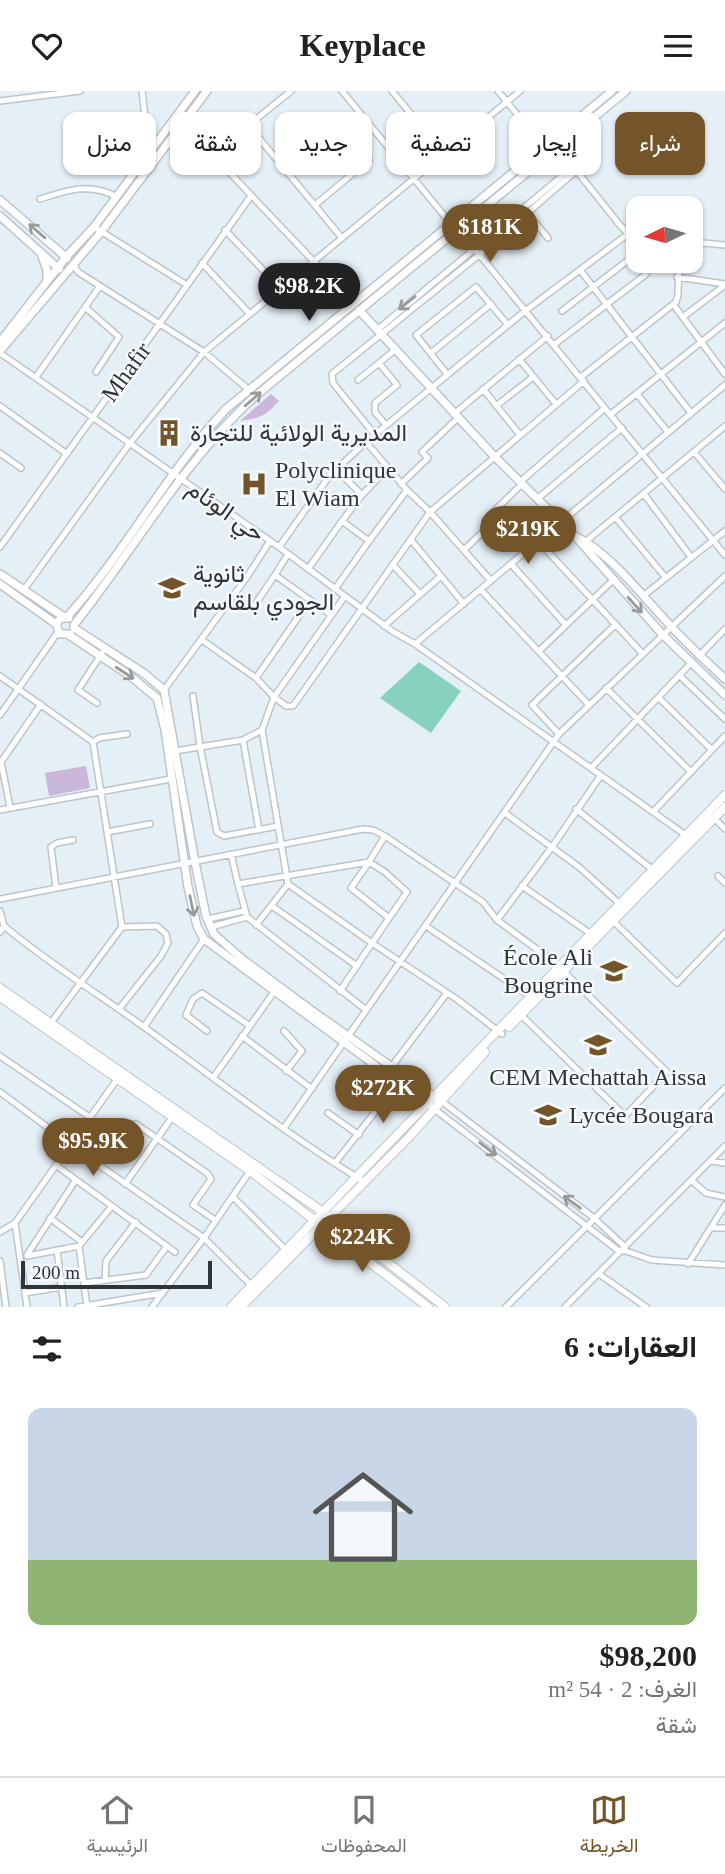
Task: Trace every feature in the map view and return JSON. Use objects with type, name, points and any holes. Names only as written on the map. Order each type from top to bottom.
[{"type":"main road","points":[[500,1032],[521,1015],[591,934],[622,907],[690,838],[725,795]]},
{"type":"main road","points":[[231,1307],[255,1288],[531,997],[613,921],[653,870],[725,807]]},
{"type":"main road","points":[[0,988],[120,1077],[252,1168],[326,1214],[445,1307]]},
{"type":"main road","points":[[0,997],[49,1026]]},
{"type":"main road","points":[[252,1168],[428,1307]]},
{"type":"main road","points":[[241,1307],[285,1249],[318,1222]]},
{"type":"street","points":[[0,101],[80,91]]},
{"type":"street","points":[[142,91],[144,112]]},
{"type":"street","name":"حي الوئام","points":[[180,112],[195,91]]},
{"type":"street","name":"حي الوئام","points":[[192,112],[207,91]]},
{"type":"street","points":[[392,91],[409,112]]},
{"type":"street","points":[[498,91],[515,112]]},
{"type":"street","points":[[495,112],[520,91]]},
{"type":"street","points":[[589,112],[612,91]]},
{"type":"street","points":[[597,112],[626,91]]},
{"type":"street","points":[[261,114],[288,92]]},
{"type":"street","points":[[347,92],[452,224]]},
{"type":"street","name":"حي الوئام","points":[[156,145],[170,126]]},
{"type":"street","name":"حي الوئام","points":[[0,342],[47,283],[73,263],[170,141]]},
{"type":"street","points":[[261,141],[342,238]]},
{"type":"street","name":"حي الوئام","points":[[133,175],[98,230],[66,257],[61,270],[0,352],[279,547],[384,626],[415,644],[690,838]]},
{"type":"street","points":[[231,175],[559,523],[643,596],[699,656],[725,679]]},
{"type":"street","points":[[315,205],[351,175]]},
{"type":"street","points":[[23,591],[130,443],[204,352],[418,175]]},
{"type":"street","points":[[0,584],[63,635],[72,629],[207,429],[248,389],[509,175]]},
{"type":"street","points":[[0,715],[65,617],[176,476],[245,406],[361,311],[517,175]]},
{"type":"street","points":[[375,435],[331,378],[333,373],[474,247],[567,175]]},
{"type":"street","points":[[581,175],[626,232]]},
{"type":"street","points":[[40,199],[65,191],[94,188],[117,197]]},
{"type":"street","name":"Mhafir","points":[[0,547],[251,196]]},
{"type":"street","points":[[0,200],[73,263],[78,272]]},
{"type":"street","points":[[525,210],[548,238]]},
{"type":"street","points":[[379,333],[479,255],[525,210]]},
{"type":"street","points":[[0,216],[61,270],[78,272],[161,323],[204,352],[248,389]]},
{"type":"street","points":[[98,230],[187,285]]},
{"type":"street","points":[[225,230],[281,289]]},
{"type":"street","points":[[279,547],[336,469],[366,442],[525,311],[626,236]]},
{"type":"street","points":[[704,244],[725,246]]},
{"type":"street","points":[[474,247],[725,555]]},
{"type":"street","points":[[40,252],[47,270],[47,283]]},
{"type":"street","points":[[562,311],[626,261]]},
{"type":"street","points":[[202,263],[250,314]]},
{"type":"street","points":[[580,270],[691,413]]},
{"type":"street","points":[[555,344],[647,273]]},
{"type":"street","points":[[202,639],[256,678],[286,706],[293,706],[430,512],[673,304],[678,295],[678,273]]},
{"type":"street","points":[[677,277],[725,284]]},
{"type":"street","points":[[683,317],[725,284]]},
{"type":"street","points":[[36,377],[100,286]]},
{"type":"street","points":[[447,374],[416,335],[476,287],[508,325]]},
{"type":"street","points":[[431,353],[491,304]]},
{"type":"street","points":[[673,304],[725,374]]},
{"type":"street","points":[[85,307],[119,337],[96,372]]},
{"type":"street","points":[[611,414],[725,323]]},
{"type":"street","points":[[401,484],[428,458],[422,451],[457,415],[483,389],[548,336]]},
{"type":"street","points":[[358,380],[396,348]]},
{"type":"street","points":[[519,359],[556,404]]},
{"type":"street","points":[[379,363],[397,385],[374,403],[375,412],[386,425]]},
{"type":"street","points":[[496,406],[533,377]]},
{"type":"street","points":[[415,644],[725,385]]},
{"type":"street","points":[[483,389],[520,435]]},
{"type":"street","points":[[637,394],[668,432]]},
{"type":"street","points":[[0,406],[66,454]]},
{"type":"street","points":[[464,550],[490,525],[485,520],[521,483],[605,408]]},
{"type":"street","points":[[537,499],[622,428]]},
{"type":"street","points":[[584,543],[724,429]]},
{"type":"street","points":[[366,442],[387,469],[430,512],[491,581]]},
{"type":"street","points":[[694,452],[725,489]]},
{"type":"street","points":[[0,453],[21,468]]},
{"type":"street","points":[[336,469],[362,495]]},
{"type":"street","points":[[308,569],[362,495],[387,469]]},
{"type":"street","points":[[335,589],[407,490]]},
{"type":"street","points":[[644,494],[691,557]]},
{"type":"street","points":[[616,518],[666,578]]},
{"type":"street","points":[[342,521],[369,541]]},
{"type":"street","points":[[643,596],[725,531]]},
{"type":"street","points":[[411,540],[464,604]]},
{"type":"street","points":[[164,690],[270,541]]},
{"type":"street","points":[[538,541],[642,653]]},
{"type":"street","points":[[584,543],[662,634],[725,695]]},
{"type":"street","points":[[254,606],[288,554]]},
{"type":"street","points":[[511,563],[566,625]]},
{"type":"street","points":[[393,565],[420,594]]},
{"type":"street","points":[[0,574],[65,617],[72,629],[100,656],[130,675],[157,698],[193,909],[204,939],[343,1043],[433,1102],[594,1218],[623,1249]]},
{"type":"street","points":[[275,575],[331,615]]},
{"type":"street","points":[[384,626],[441,576]]},
{"type":"street","points":[[284,1128],[553,741],[725,576]]},
{"type":"street","points":[[540,650],[613,580]]},
{"type":"street","points":[[481,590],[589,705]]},
{"type":"street","points":[[256,925],[288,884],[262,730],[274,697],[345,597]]},
{"type":"street","points":[[256,678],[310,600]]},
{"type":"street","points":[[559,734],[532,705],[615,624]]},
{"type":"street","points":[[72,629],[106,648],[164,690],[195,862],[209,923],[215,935],[241,958],[392,1066],[587,1226],[623,1249],[652,1260],[725,1265]]},
{"type":"street","points":[[699,656],[725,629]]},
{"type":"street","points":[[97,703],[78,690],[106,648]]},
{"type":"street","points":[[591,768],[692,662]]},
{"type":"street","points":[[680,675],[725,719]]},
{"type":"street","points":[[0,676],[93,741],[122,927],[49,1026]]},
{"type":"street","points":[[606,688],[691,772]]},
{"type":"street","points":[[194,697],[200,746],[217,832],[224,836],[278,826]]},
{"type":"street","points":[[659,698],[712,750]]},
{"type":"street","points":[[10,807],[1,762],[41,704]]},
{"type":"street","points":[[167,752],[243,740],[262,730]]},
{"type":"street","points":[[93,741],[127,734]]},
{"type":"street","points":[[653,812],[725,736]]},
{"type":"street","points":[[243,740],[259,830]]},
{"type":"street","points":[[498,920],[601,775]]},
{"type":"street","points":[[0,810],[171,779]]},
{"type":"street","points":[[576,809],[653,870]]},
{"type":"street","points":[[505,813],[579,867],[622,907]]},
{"type":"street","points":[[714,818],[725,829]]},
{"type":"street","points":[[107,832],[150,824]]},
{"type":"street","points":[[0,898],[363,829],[373,830],[483,902],[498,920],[561,969],[667,1072],[625,1116],[521,1015]]},
{"type":"street","points":[[385,836],[351,888],[389,918]]},
{"type":"street","points":[[56,888],[51,847],[73,840]]},
{"type":"street","points":[[231,854],[245,914],[365,1009]]},
{"type":"street","points":[[238,884],[369,862],[407,892],[341,991]]},
{"type":"street","points":[[718,876],[725,883]]},
{"type":"street","points":[[288,884],[500,1032]]},
{"type":"street","points":[[522,886],[591,934]]},
{"type":"street","points":[[272,906],[357,966]]},
{"type":"street","points":[[0,911],[2,929],[81,981],[213,1078],[360,1179]]},
{"type":"street","points":[[209,923],[245,914]]},
{"type":"street","points":[[613,921],[677,983],[725,934]]},
{"type":"street","points":[[119,1009],[168,943],[166,934],[157,926],[122,927]]},
{"type":"street","points":[[426,926],[531,997]]},
{"type":"street","points":[[144,1027],[204,939]]},
{"type":"street","points":[[213,1078],[274,992]]},
{"type":"street","points":[[207,1031],[186,1015],[193,999],[202,993],[250,1026]]},
{"type":"street","points":[[392,1066],[447,993]]},
{"type":"street","points":[[285,1031],[302,1051],[286,1071]]},
{"type":"street","points":[[242,1036],[312,1089]]},
{"type":"street","points":[[0,1056],[91,1118]]},
{"type":"street","points":[[0,1233],[15,1223],[120,1077]]},
{"type":"street","points":[[506,1307],[725,1088]]},
{"type":"street","points":[[335,1163],[375,1112],[369,1102],[352,1090]]},
{"type":"street","points":[[0,1092],[204,1238],[255,1288]]},
{"type":"street","points":[[328,1113],[359,1135]]},
{"type":"street","points":[[125,1184],[174,1114]]},
{"type":"street","points":[[97,1135],[108,1141],[122,1126],[135,1124],[210,1175],[208,1183],[193,1205],[215,1220]]},
{"type":"street","points":[[565,1307],[725,1146]]},
{"type":"street","points":[[711,1161],[725,1163]]},
{"type":"street","points":[[57,1167],[176,1252]]},
{"type":"street","points":[[152,1307],[252,1168]]},
{"type":"street","points":[[691,1180],[706,1193],[725,1197]]},
{"type":"street","points":[[24,1256],[75,1181]]},
{"type":"street","points":[[233,1197],[285,1249]]},
{"type":"street","points":[[688,1264],[725,1205]]},
{"type":"street","points":[[24,1256],[80,1244],[112,1206]]},
{"type":"street","points":[[50,1218],[80,1244],[87,1306]]},
{"type":"street","points":[[104,1280],[106,1261],[136,1222]]},
{"type":"street","points":[[15,1223],[24,1256],[27,1307]]},
{"type":"street","points":[[711,1228],[725,1228]]},
{"type":"street","points":[[84,1283],[146,1275],[167,1246]]},
{"type":"street","points":[[57,1250],[64,1307]]},
{"type":"street","points":[[0,1261],[6,1307]]},
{"type":"street","points":[[599,1274],[646,1307]]},
{"type":"street","points":[[26,1293],[62,1287]]},
{"type":"street","points":[[78,1307],[163,1293]]},
{"type":"shaded area","points":[[271,394],[279,401],[265,414],[240,421]]},
{"type":"shaded area","points":[[419,662],[461,691],[431,733],[380,698]]},
{"type":"shaded area","points":[[86,766],[90,788],[49,796],[45,773]]},
{"type":"place","name":"المديرية الولائية للتجارة","points":[[169,433]]},
{"type":"place","name":"Polyclinique El Wiam","points":[[254,484]]},
{"type":"place","name":"ثانوية الجودي بلقاسم","points":[[172,588]]},
{"type":"place","name":"École Ali Bougrine","points":[[614,971]]},
{"type":"place","name":"CEM Mechattah Aissa","points":[[598,1045]]},
{"type":"place","name":"Lycée Bougara","points":[[548,1115]]}]
